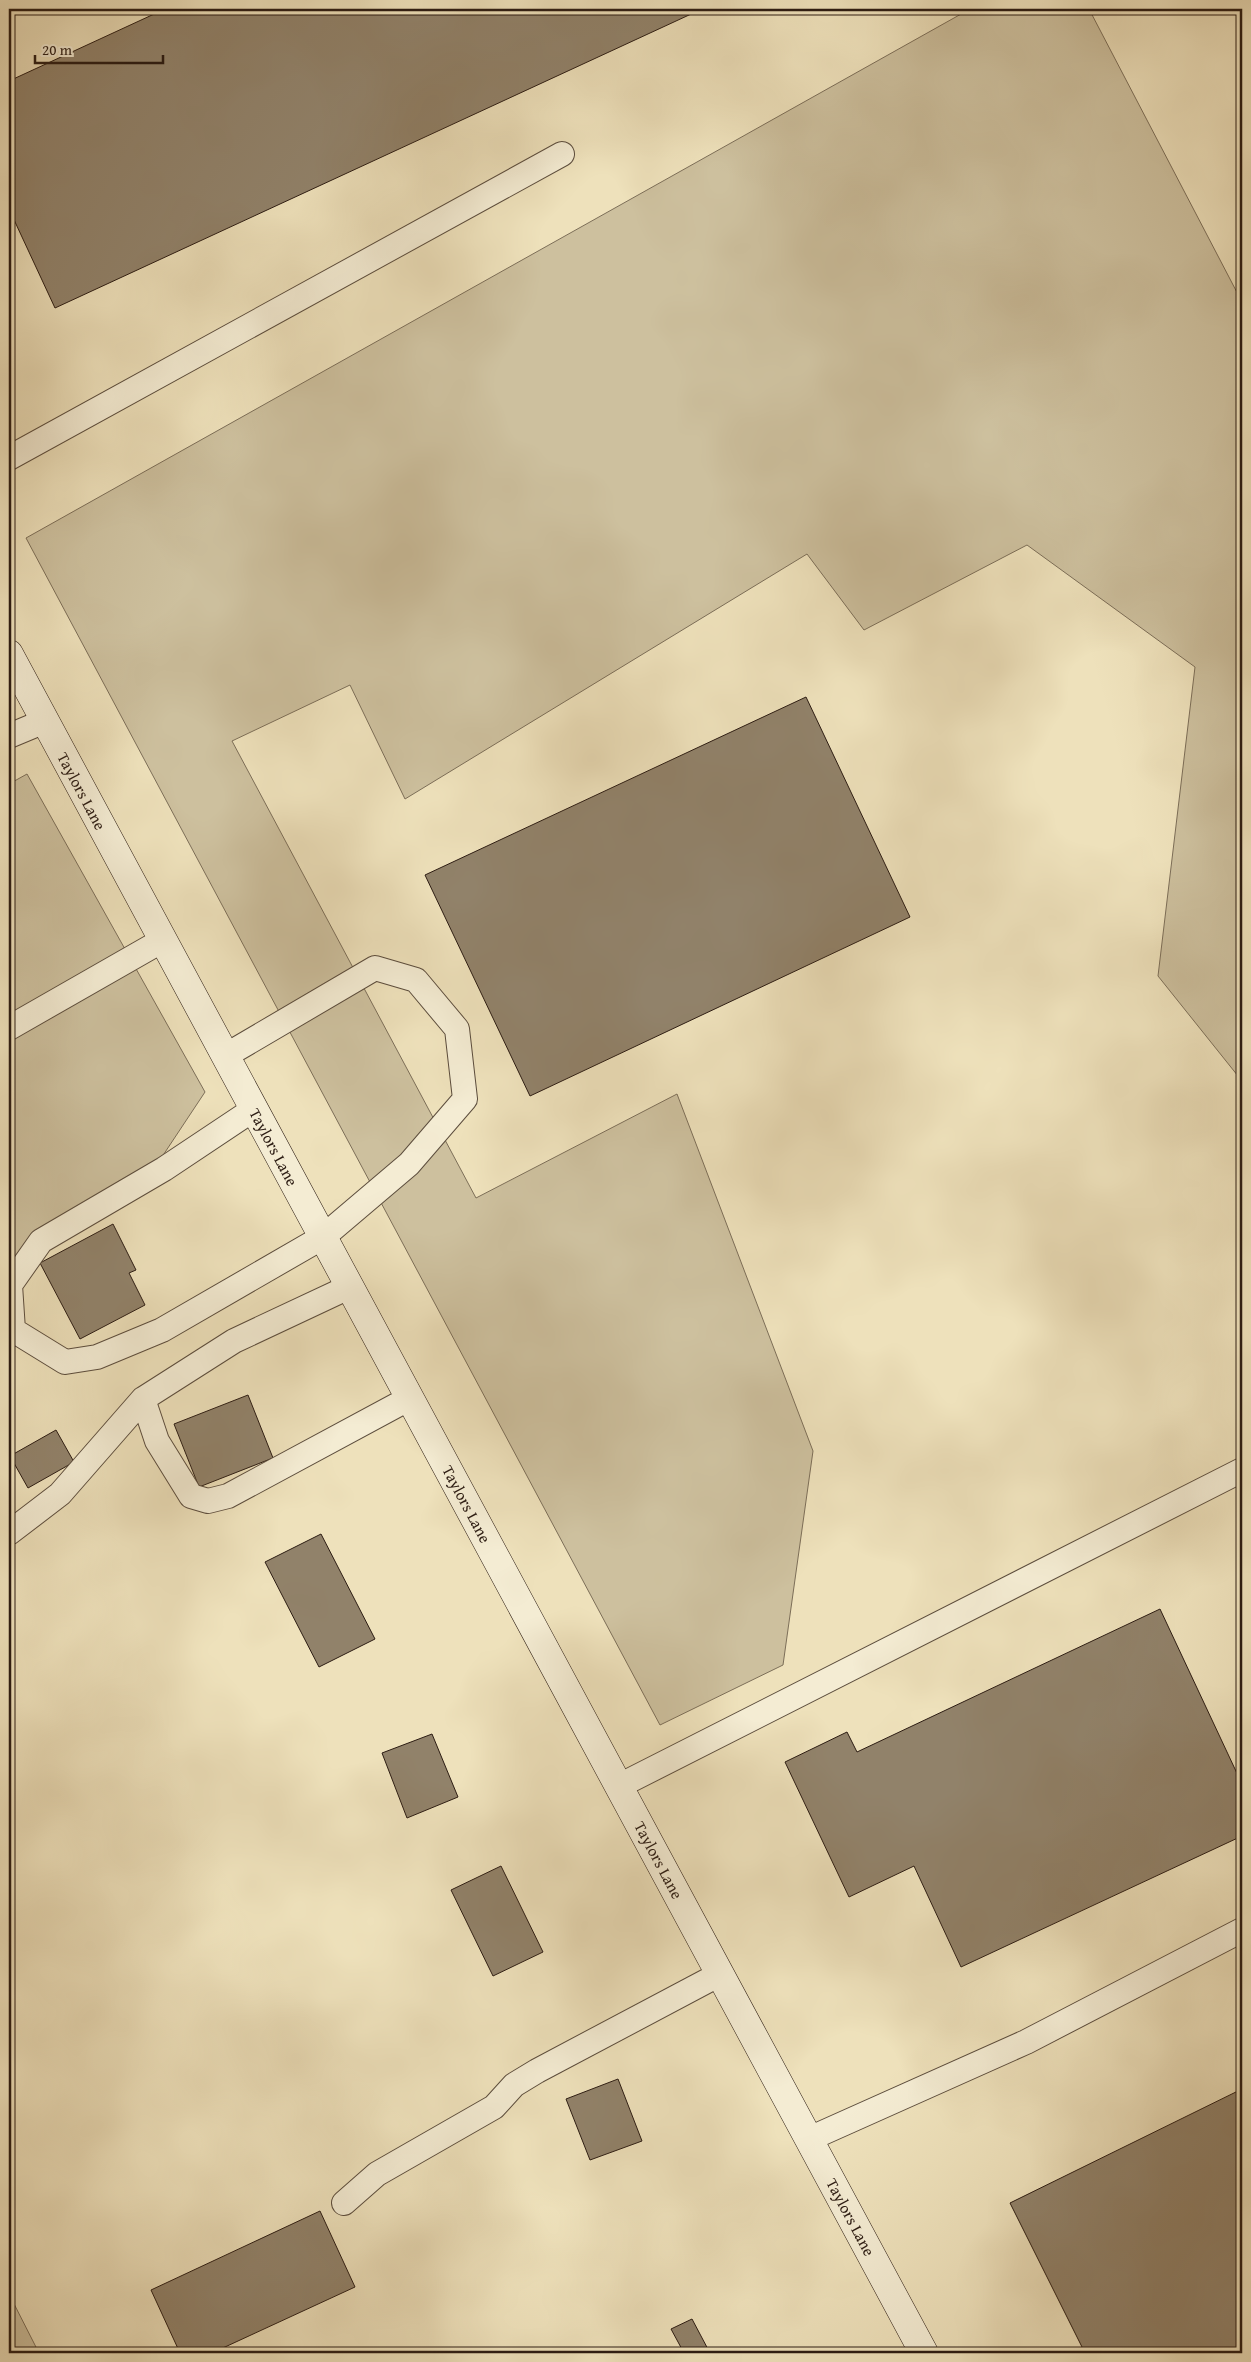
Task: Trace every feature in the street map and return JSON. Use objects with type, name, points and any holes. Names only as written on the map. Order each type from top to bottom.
[{"type":"street","name":"Taylors Lane","points":[[9,654],[924,2353]]},
{"type":"lane","points":[[9,458],[562,154]]},
{"type":"lane","points":[[9,736],[45,721]]},
{"type":"lane","points":[[9,1028],[162,940]]},
{"type":"lane","points":[[225,1056],[375,968],[416,980],[457,1029],[465,1099],[408,1164],[323,1237],[162,1330],[97,1357],[65,1362],[13,1330],[10,1285],[41,1241],[164,1168],[254,1108]]},
{"type":"lane","points":[[9,1533],[60,1494],[143,1399],[234,1341],[349,1286]]},
{"type":"lane","points":[[143,1399],[157,1440],[191,1496],[208,1500],[228,1496],[410,1398]]},
{"type":"lane","points":[[619,1786],[1242,1470]]},
{"type":"lane","points":[[809,2139],[1026,2042],[1242,1930]]},
{"type":"lane","points":[[344,2203],[377,2174],[494,2107],[514,2085],[720,1974]]},
{"type":"shaded area","points":[[970,9],[1089,9],[1242,302],[1242,1081],[1158,976],[1195,667],[1027,545],[864,630],[807,554],[405,799],[350,685],[232,741],[476,1198],[677,1094],[813,1451],[783,1665],[660,1725],[26,538]]},
{"type":"shaded area","points":[[27,774],[205,1092],[140,1190],[9,1264],[9,784]]},
{"type":"shaded area","points":[[9,2294],[39,2353],[9,2353]]},
{"type":"building","points":[[165,9],[702,9],[55,308],[9,209],[9,81]]},
{"type":"building","points":[[806,697],[910,917],[530,1096],[425,875]]},
{"type":"building","points":[[113,1224],[136,1270],[129,1273],[145,1305],[80,1339],[40,1263]]},
{"type":"building","points":[[248,1395],[273,1458],[199,1487],[174,1424]]},
{"type":"building","points":[[56,1430],[74,1462],[28,1488],[10,1456]]},
{"type":"building","points":[[321,1534],[375,1639],[319,1667],[265,1562]]},
{"type":"building","points":[[1160,1609],[1242,1784],[1242,1836],[961,1967],[914,1866],[849,1897],[785,1762],[847,1732],[857,1752]]},
{"type":"building","points":[[432,1734],[458,1797],[407,1818],[382,1753]]},
{"type":"building","points":[[501,1866],[543,1952],[493,1976],[451,1890]]},
{"type":"building","points":[[618,2079],[642,2141],[590,2160],[566,2099]]},
{"type":"building","points":[[1242,2089],[1242,2350],[1236,2353],[1085,2353],[1010,2203]]},
{"type":"building","points":[[320,2211],[355,2287],[212,2353],[180,2353],[151,2290]]},
{"type":"building","points":[[692,2319],[710,2353],[684,2353],[671,2329]]}]
